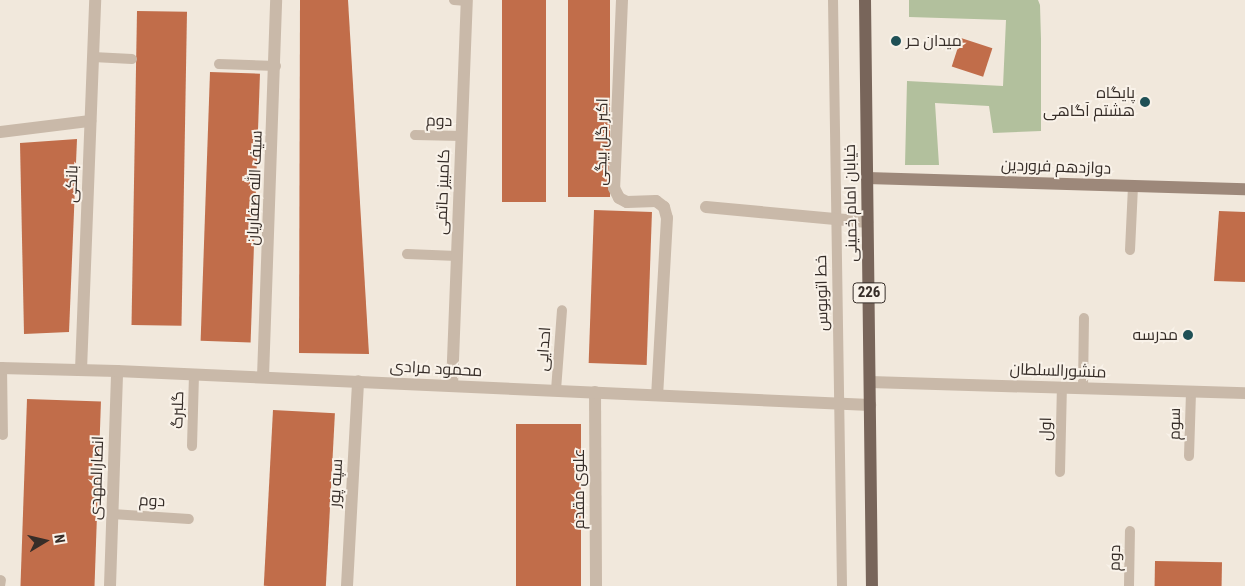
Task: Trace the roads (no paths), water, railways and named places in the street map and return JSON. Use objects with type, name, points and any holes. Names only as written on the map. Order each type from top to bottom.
[{"type":"main road","name":"خیابان امام خمینی","points":[[865,0],[872,586]]},
{"type":"main road","name":"دوازدهم فروردین","points":[[867,178],[1245,189]]},
{"type":"street","name":"بانکی","points":[[81,370],[94,0]]},
{"type":"street","name":"سیف الله صفاریان","points":[[263,377],[276,66],[276,0]]},
{"type":"street","name":"کامبیز حاتمی","points":[[452,386],[467,0]]},
{"type":"street","name":"اکبر گل بیگی","points":[[622,0],[614,188],[620,198],[627,202],[656,201],[664,207],[667,218],[658,395]]},
{"type":"street","points":[[0,132],[90,121]]},
{"type":"street","points":[[706,207],[868,222]]},
{"type":"street","name":"محمود مرادی","points":[[1,368],[117,370],[870,405]]},
{"type":"street","name":"انصارالمهدی","points":[[110,586],[117,370]]},
{"type":"street","name":"سپه پور","points":[[347,586],[358,382]]},
{"type":"street","name":"منشورالسلطان","points":[[870,382],[1245,393]]},
{"type":"street","name":"علوی مقدم","points":[[595,392],[596,586]]},
{"type":"lane","points":[[454,0],[467,0]]},
{"type":"lane","name":"خط اتوبوس","points":[[833,0],[842,586]]},
{"type":"lane","points":[[92,57],[132,59]]},
{"type":"lane","points":[[219,64],[276,66]]},
{"type":"lane","name":"دوم","points":[[415,135],[462,136]]},
{"type":"lane","points":[[1130,250],[1133,186]]},
{"type":"lane","points":[[407,254],[457,256]]},
{"type":"lane","name":"احدایی","points":[[556,390],[562,310]]},
{"type":"lane","points":[[1083,388],[1084,318]]},
{"type":"lane","points":[[1,368],[3,435]]},
{"type":"lane","name":"گلبرگ","points":[[192,446],[194,374]]},
{"type":"lane","name":"اول","points":[[1060,472],[1062,387]]},
{"type":"lane","name":"سوم","points":[[1189,456],[1191,392]]},
{"type":"lane","name":"دوم","points":[[112,514],[189,519]]},
{"type":"lane","name":"دوم","points":[[1130,531],[1130,586]]},
{"type":"lane","points":[[0,586],[1,580]]},
{"type":"place","name":"میدان حر","points":[[896,41]]},
{"type":"place","name":"پایگاه هشتم آگاهی","points":[[1145,102]]},
{"type":"place","name":"مدرسه","points":[[1188,335]]}]
